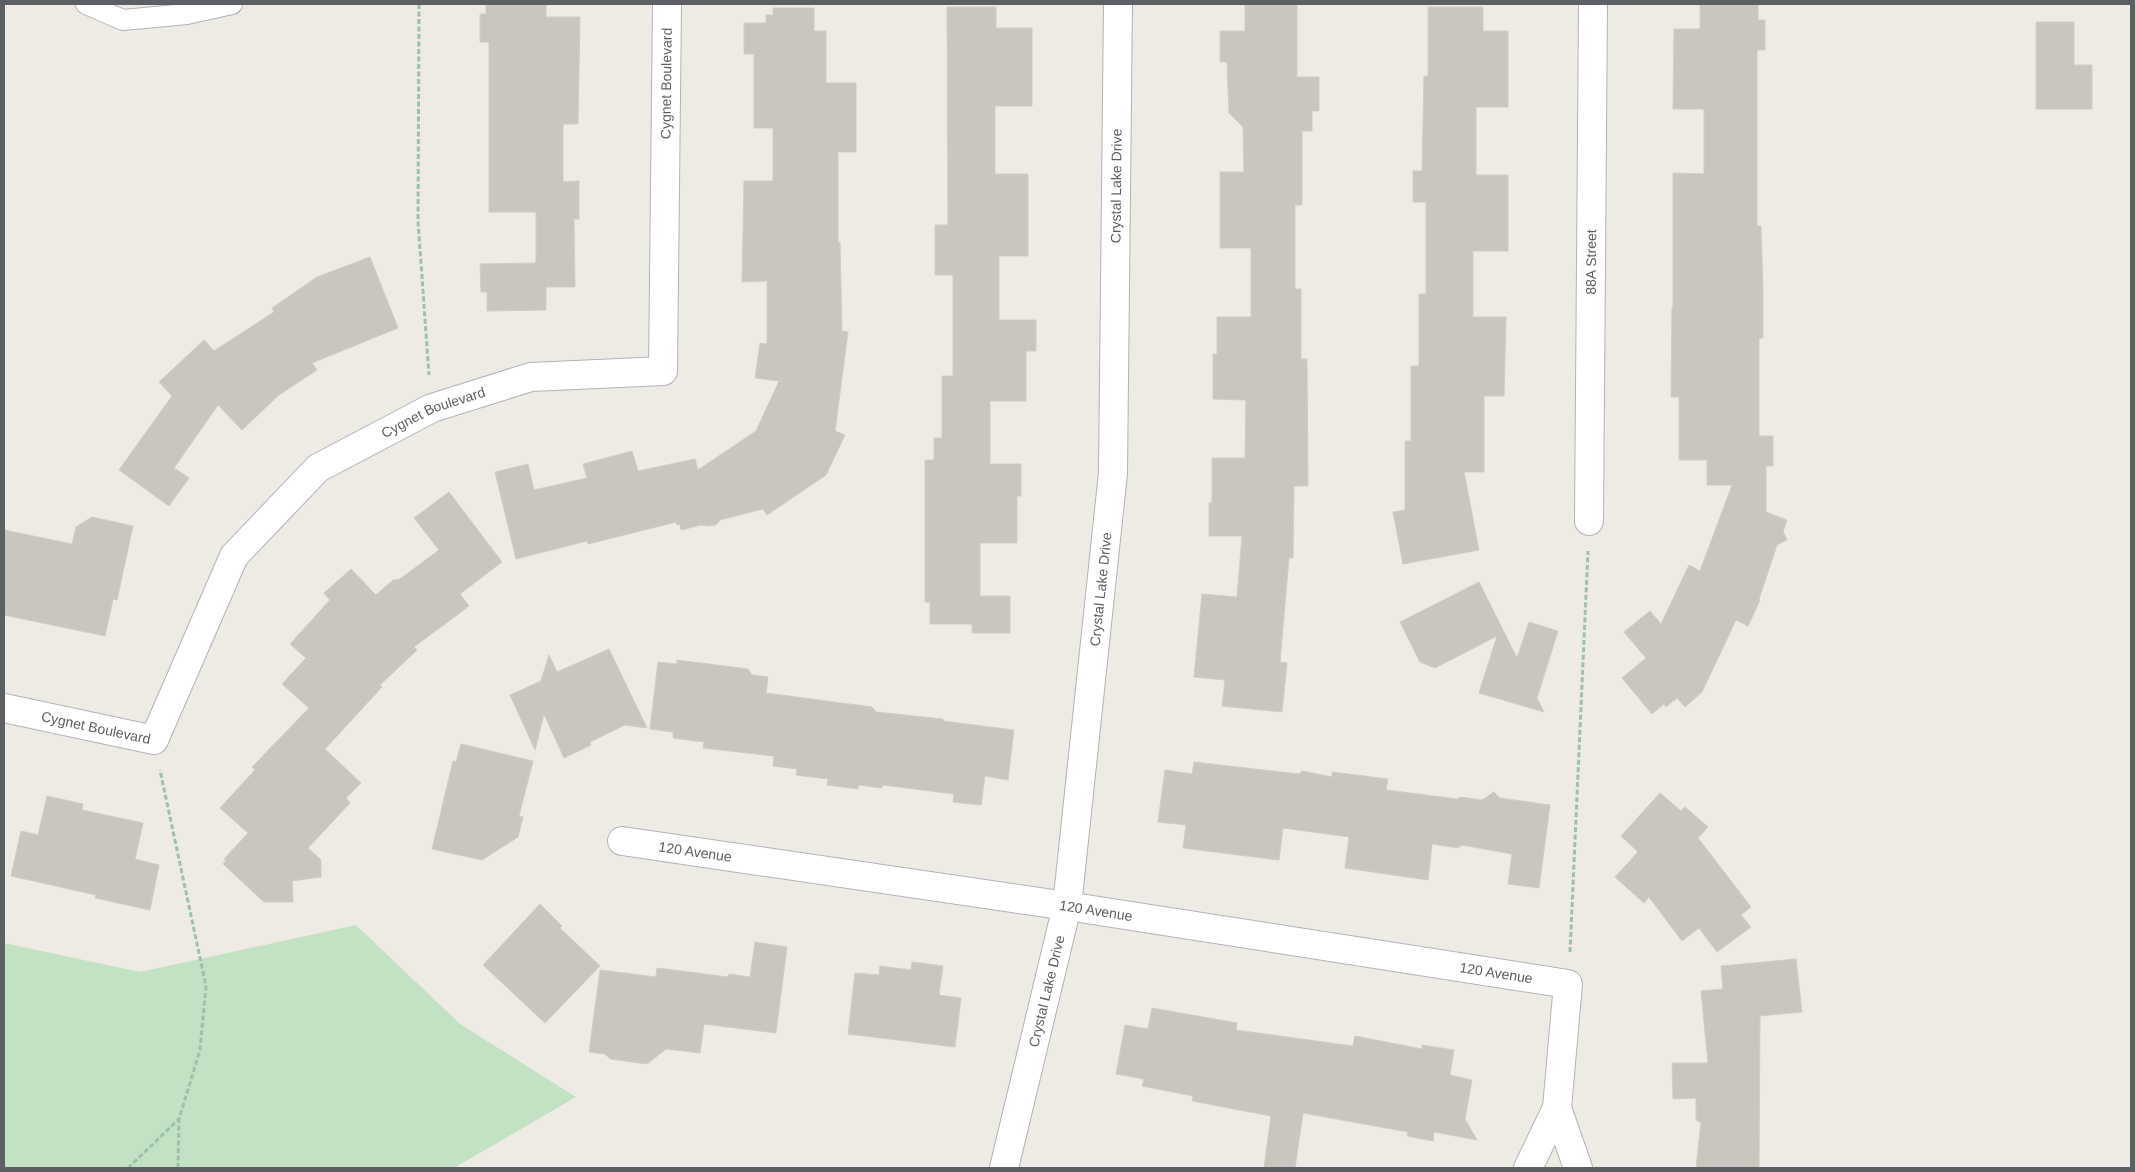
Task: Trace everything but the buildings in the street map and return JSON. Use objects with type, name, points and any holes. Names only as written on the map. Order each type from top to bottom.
[{"type":"street","name":"Cygnet Boulevard","points":[[4,708],[154,740],[234,556],[318,468],[432,408],[531,377],[663,371],[667,4]]},
{"type":"street","name":"Crystal Lake Drive","points":[[1004,1168],[1067,906],[1113,473],[1118,4]]},
{"type":"street","name":"88A Street","points":[[1589,521],[1593,4]]},
{"type":"street","name":"120 Avenue","points":[[622,841],[1067,906],[1568,984]]},
{"type":"street","points":[[1528,1168],[1556,1108],[1568,984]]},
{"type":"street","points":[[1556,1108],[1578,1168]]},
{"type":"lane","points":[[86,4],[123,20],[187,14],[232,4]]},
{"type":"path","points":[[419,4],[418,221],[432,408]]},
{"type":"path","points":[[1568,984],[1589,521]]},
{"type":"path","points":[[154,740],[206,986],[200,1050],[179,1119],[178,1168]]},
{"type":"path","points":[[128,1168],[179,1119]]},
{"type":"green space","points":[[356,925],[460,1024],[576,1097],[454,1168],[4,1168],[4,943],[140,972]]}]
